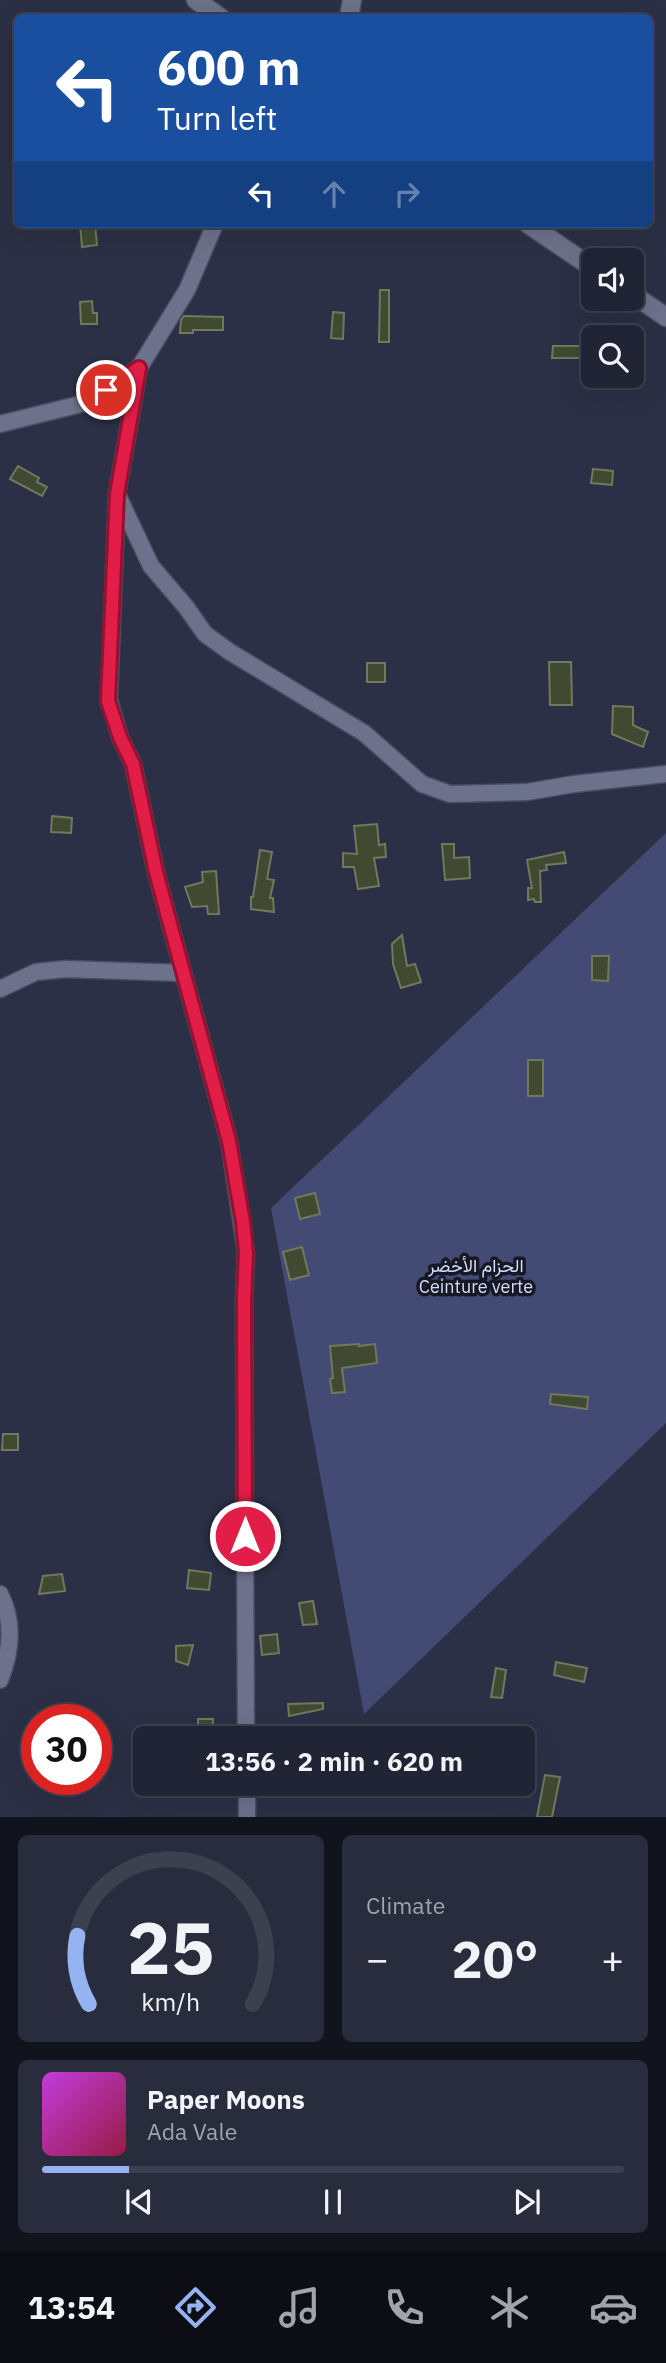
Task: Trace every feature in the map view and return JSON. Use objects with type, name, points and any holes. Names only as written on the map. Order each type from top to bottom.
[{"type":"street","points":[[196,0],[215,14]]},
{"type":"street","points":[[213,228],[187,290],[139,368],[117,494],[108,701],[120,737],[133,764],[156,872],[229,1141],[246,1252],[246,1726]]},
{"type":"street","points":[[534,228],[581,260]]},
{"type":"street","points":[[644,302],[666,317]]},
{"type":"street","points":[[0,424],[89,402],[139,368]]},
{"type":"street","points":[[117,494],[151,566],[205,634],[364,733],[422,784],[450,794],[527,792],[666,774]]},
{"type":"street","points":[[0,989],[36,972],[46,971],[183,973]]},
{"type":"street","points":[[0,1594],[7,1607],[10,1633],[7,1663],[0,1680]]},
{"type":"street","points":[[247,1796],[247,1817]]},
{"type":"green space","name":"الحزام الأخضر Ceinture verte","points":[[666,833],[666,1423],[364,1714],[271,1208]]},
{"type":"building","points":[[80,228],[95,228],[97,245],[82,247]]},
{"type":"building","points":[[380,290],[389,290],[389,342],[379,342]]},
{"type":"building","points":[[92,301],[93,313],[97,313],[97,324],[81,324],[80,302]]},
{"type":"building","points":[[333,312],[344,313],[343,339],[331,338]]},
{"type":"building","points":[[184,316],[223,317],[223,330],[180,333]]},
{"type":"building","points":[[553,346],[581,346],[581,358],[552,358]]},
{"type":"building","points":[[18,466],[39,478],[37,482],[47,487],[42,496],[10,479]]},
{"type":"building","points":[[593,469],[613,471],[612,485],[591,483]]},
{"type":"building","points":[[549,662],[571,662],[572,705],[550,705]]},
{"type":"building","points":[[367,663],[385,663],[385,682],[367,682]]},
{"type":"building","points":[[613,706],[633,707],[633,725],[648,732],[643,747],[612,734]]},
{"type":"building","points":[[52,816],[72,818],[71,833],[51,832]]},
{"type":"building","points":[[377,824],[379,845],[385,844],[386,857],[374,858],[379,886],[358,889],[354,867],[343,867],[343,853],[357,854],[354,826]]},
{"type":"building","points":[[442,844],[454,844],[454,858],[469,857],[470,878],[445,880]]},
{"type":"building","points":[[260,850],[272,852],[267,879],[274,880],[270,898],[273,898],[274,912],[251,909]]},
{"type":"building","points":[[564,852],[566,863],[546,865],[547,870],[540,871],[541,902],[528,900],[528,888],[532,888],[527,860]]},
{"type":"building","points":[[216,871],[219,914],[208,914],[207,906],[192,907],[185,887],[203,882],[202,872]]},
{"type":"building","points":[[402,935],[407,966],[415,964],[421,982],[401,988],[393,964],[392,944]]},
{"type":"building","points":[[592,956],[609,956],[608,981],[592,980]]},
{"type":"building","points":[[528,1060],[543,1060],[543,1096],[528,1096]]},
{"type":"building","points":[[315,1193],[320,1214],[300,1219],[295,1198]]},
{"type":"building","points":[[302,1247],[309,1275],[290,1280],[283,1252]]},
{"type":"building","points":[[375,1344],[377,1363],[342,1368],[345,1392],[332,1393],[330,1346]]},
{"type":"building","points":[[551,1394],[588,1397],[587,1409],[550,1404]]},
{"type":"building","points":[[3,1434],[18,1434],[18,1450],[2,1450]]},
{"type":"building","points":[[189,1570],[211,1573],[209,1590],[187,1588]]},
{"type":"building","points":[[62,1574],[65,1591],[39,1594],[43,1576]]},
{"type":"building","points":[[313,1601],[317,1624],[303,1625],[299,1603]]},
{"type":"building","points":[[277,1634],[279,1653],[262,1655],[260,1636]]},
{"type":"building","points":[[193,1645],[188,1665],[176,1661],[176,1646]]},
{"type":"building","points":[[556,1662],[587,1668],[584,1682],[554,1675]]},
{"type":"building","points":[[496,1668],[506,1670],[502,1698],[491,1697]]},
{"type":"building","points":[[323,1703],[323,1709],[289,1716],[288,1704]]},
{"type":"building","points":[[198,1719],[213,1719],[213,1726],[198,1726]]},
{"type":"building","points":[[545,1775],[560,1777],[552,1817],[537,1817]]},
{"type":"route","points":[[106,390],[139,368],[117,494],[108,701],[120,737],[133,764],[156,872],[229,1141],[243,1222],[246,1252],[245,1536]]}]
